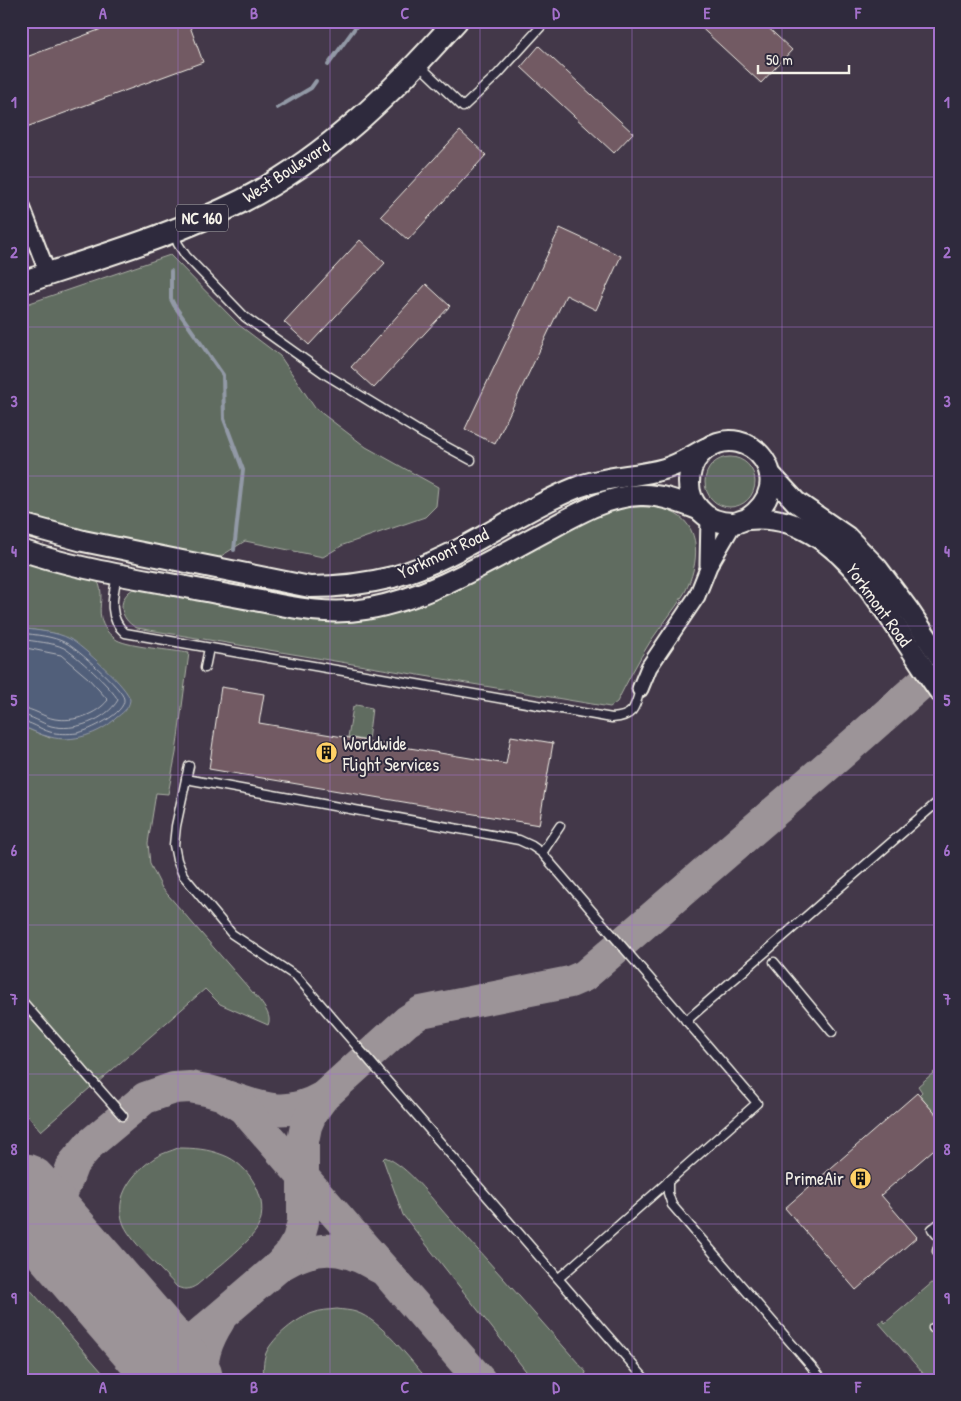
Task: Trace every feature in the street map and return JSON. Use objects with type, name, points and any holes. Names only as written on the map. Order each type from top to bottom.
[{"type":"main road","name":"West Boulevard","points":[[21,283],[173,231],[241,201],[276,182],[315,155],[393,90],[456,21]]},
{"type":"street","points":[[21,204],[48,274]]},
{"type":"street","name":"Yorkmont Road","points":[[21,524],[82,541],[310,587],[347,586],[394,577],[423,566],[463,547],[530,510],[578,488],[609,478],[665,469],[718,443],[731,441],[745,444],[756,451],[765,461],[770,474],[796,502],[847,537],[877,568],[940,657]]},
{"type":"street","points":[[705,449],[696,459],[690,471],[689,484],[692,497],[703,513],[709,566]]},
{"type":"street","points":[[640,689],[649,667],[697,596],[709,566],[741,521],[758,512],[766,501],[771,488],[770,474]]},
{"type":"street","name":"Yorkmont Road","points":[[21,550],[79,566],[312,611],[349,612],[386,605],[431,590],[572,517],[611,501],[638,495],[654,496],[703,513],[721,522],[767,519],[792,523],[822,539],[853,567],[874,593],[940,692]]},
{"type":"street","points":[[117,573],[122,549]]},
{"type":"lane","points":[[418,63],[463,107],[498,74],[546,21]]},
{"type":"lane","points":[[173,231],[178,244],[186,256],[245,317],[325,374],[425,435],[471,460]]},
{"type":"lane","points":[[117,573],[112,601],[113,616],[118,627],[125,633],[612,718],[623,717],[635,708],[640,689]]},
{"type":"lane","points":[[206,668],[209,648]]},
{"type":"lane","points":[[189,766],[176,826],[174,845],[183,875],[232,934],[297,977],[646,1380]]},
{"type":"lane","points":[[186,779],[519,840],[532,846],[542,853],[757,1103],[559,1278]]},
{"type":"lane","points":[[686,1021],[940,800]]},
{"type":"lane","points":[[542,853],[560,826]]},
{"type":"lane","points":[[774,962],[832,1032]]},
{"type":"lane","points":[[21,1000],[123,1116]]},
{"type":"lane","points":[[668,1181],[668,1194],[672,1205],[823,1380]]},
{"type":"lane","points":[[937,1251],[940,1240],[932,1229],[940,1223]]},
{"type":"green space","points":[[170,255],[239,325],[280,356],[315,408],[366,447],[438,487],[436,506],[425,517],[343,545],[323,557],[245,541],[218,558],[38,521],[21,515],[21,306]]},
{"type":"green space","points":[[730,457],[739,459],[750,468],[755,482],[753,491],[744,502],[730,507],[721,505],[710,496],[705,482],[707,473],[716,462]]},
{"type":"green space","points":[[631,507],[660,508],[680,517],[688,525],[693,535],[695,558],[690,581],[685,592],[650,642],[617,702],[610,707],[137,628],[126,619],[123,613],[122,608],[125,596],[137,587],[369,614],[586,520],[610,511]]},
{"type":"green space","points":[[21,558],[97,580],[101,590],[100,613],[102,621],[111,636],[117,640],[141,646],[189,653],[176,753],[168,794],[156,793],[148,843],[150,864],[162,888],[260,1001],[269,1019],[268,1025],[220,1004],[205,989],[97,1083],[21,997],[21,726],[50,738],[58,634],[21,628]]},
{"type":"green space","points":[[356,705],[372,708],[368,741],[348,737],[353,707]]},
{"type":"green space","points":[[21,1008],[91,1087],[41,1131],[21,1108]]},
{"type":"green space","points":[[940,1067],[940,1119],[919,1095],[922,1092],[918,1086]]},
{"type":"green space","points":[[178,1148],[206,1150],[233,1160],[249,1175],[255,1185],[262,1206],[261,1217],[254,1234],[197,1285],[187,1289],[177,1287],[141,1248],[128,1232],[121,1215],[123,1195],[133,1177],[156,1157]]},
{"type":"green space","points":[[385,1157],[411,1175],[586,1372],[584,1380],[533,1380],[403,1215],[383,1159]]},
{"type":"green space","points":[[940,1276],[940,1380],[929,1380],[879,1323],[883,1320],[885,1323]]},
{"type":"green space","points":[[21,1279],[109,1380],[21,1380]]},
{"type":"green space","points":[[337,1309],[356,1312],[366,1316],[375,1323],[395,1342],[428,1380],[264,1380],[264,1359],[266,1353],[280,1335],[307,1315],[319,1311]]},
{"type":"water","points":[[21,628],[59,634],[76,643],[94,658],[128,694],[130,700],[127,708],[102,729],[76,738],[58,739],[21,726]]},
{"type":"building","points":[[123,21],[188,21],[203,62],[21,129],[21,59]]},
{"type":"building","points":[[694,21],[761,21],[792,50],[761,83]]},
{"type":"building","points":[[539,46],[633,133],[614,153],[521,67]]},
{"type":"building","points":[[460,131],[486,155],[408,240],[381,216]]},
{"type":"building","points":[[560,228],[621,256],[596,310],[566,295],[495,444],[465,429]]},
{"type":"building","points":[[360,240],[385,263],[309,345],[284,322]]},
{"type":"building","points":[[426,284],[450,306],[374,388],[351,367]]},
{"type":"building","name":"Worldwide Flight Services","points":[[221,687],[264,694],[259,723],[506,764],[511,736],[553,743],[539,825],[209,769]]},
{"type":"building","name":"PrimeAir","points":[[917,1093],[940,1119],[940,1144],[881,1195],[917,1237],[856,1290],[785,1208]]},
{"type":"waterway","points":[[328,65],[360,21]]},
{"type":"waterway","points":[[277,108],[311,88],[316,81]]},
{"type":"waterway","points":[[171,271],[171,299],[223,375],[224,419],[243,470],[234,550]]},
{"type":"taxiway","points":[[223,1095],[273,1109],[296,1108],[309,1104],[323,1097],[407,1021],[421,1012],[570,982],[584,976],[940,667]]},
{"type":"taxiway","points":[[75,1256],[60,1216],[62,1193],[73,1164],[90,1144],[145,1098],[174,1088],[190,1087],[223,1095],[243,1108],[480,1380]]},
{"type":"taxiway","points":[[146,1380],[278,1267],[289,1255],[298,1240],[303,1222],[303,1141],[306,1126],[312,1112],[323,1097]]},
{"type":"taxiway","points":[[21,1233],[42,1239],[75,1256]]},
{"type":"taxiway","points":[[278,1267],[304,1254],[328,1250],[352,1254],[378,1267]]},
{"type":"taxiway","points":[[203,1380],[202,1372],[206,1349],[211,1334],[219,1321]]},
{"type":"runway","points":[[21,1194],[182,1380]]},
{"type":"place","name":"Worldwide Flight Services","points":[[327,753]]},
{"type":"place","name":"PrimeAir","points":[[860,1178]]}]
